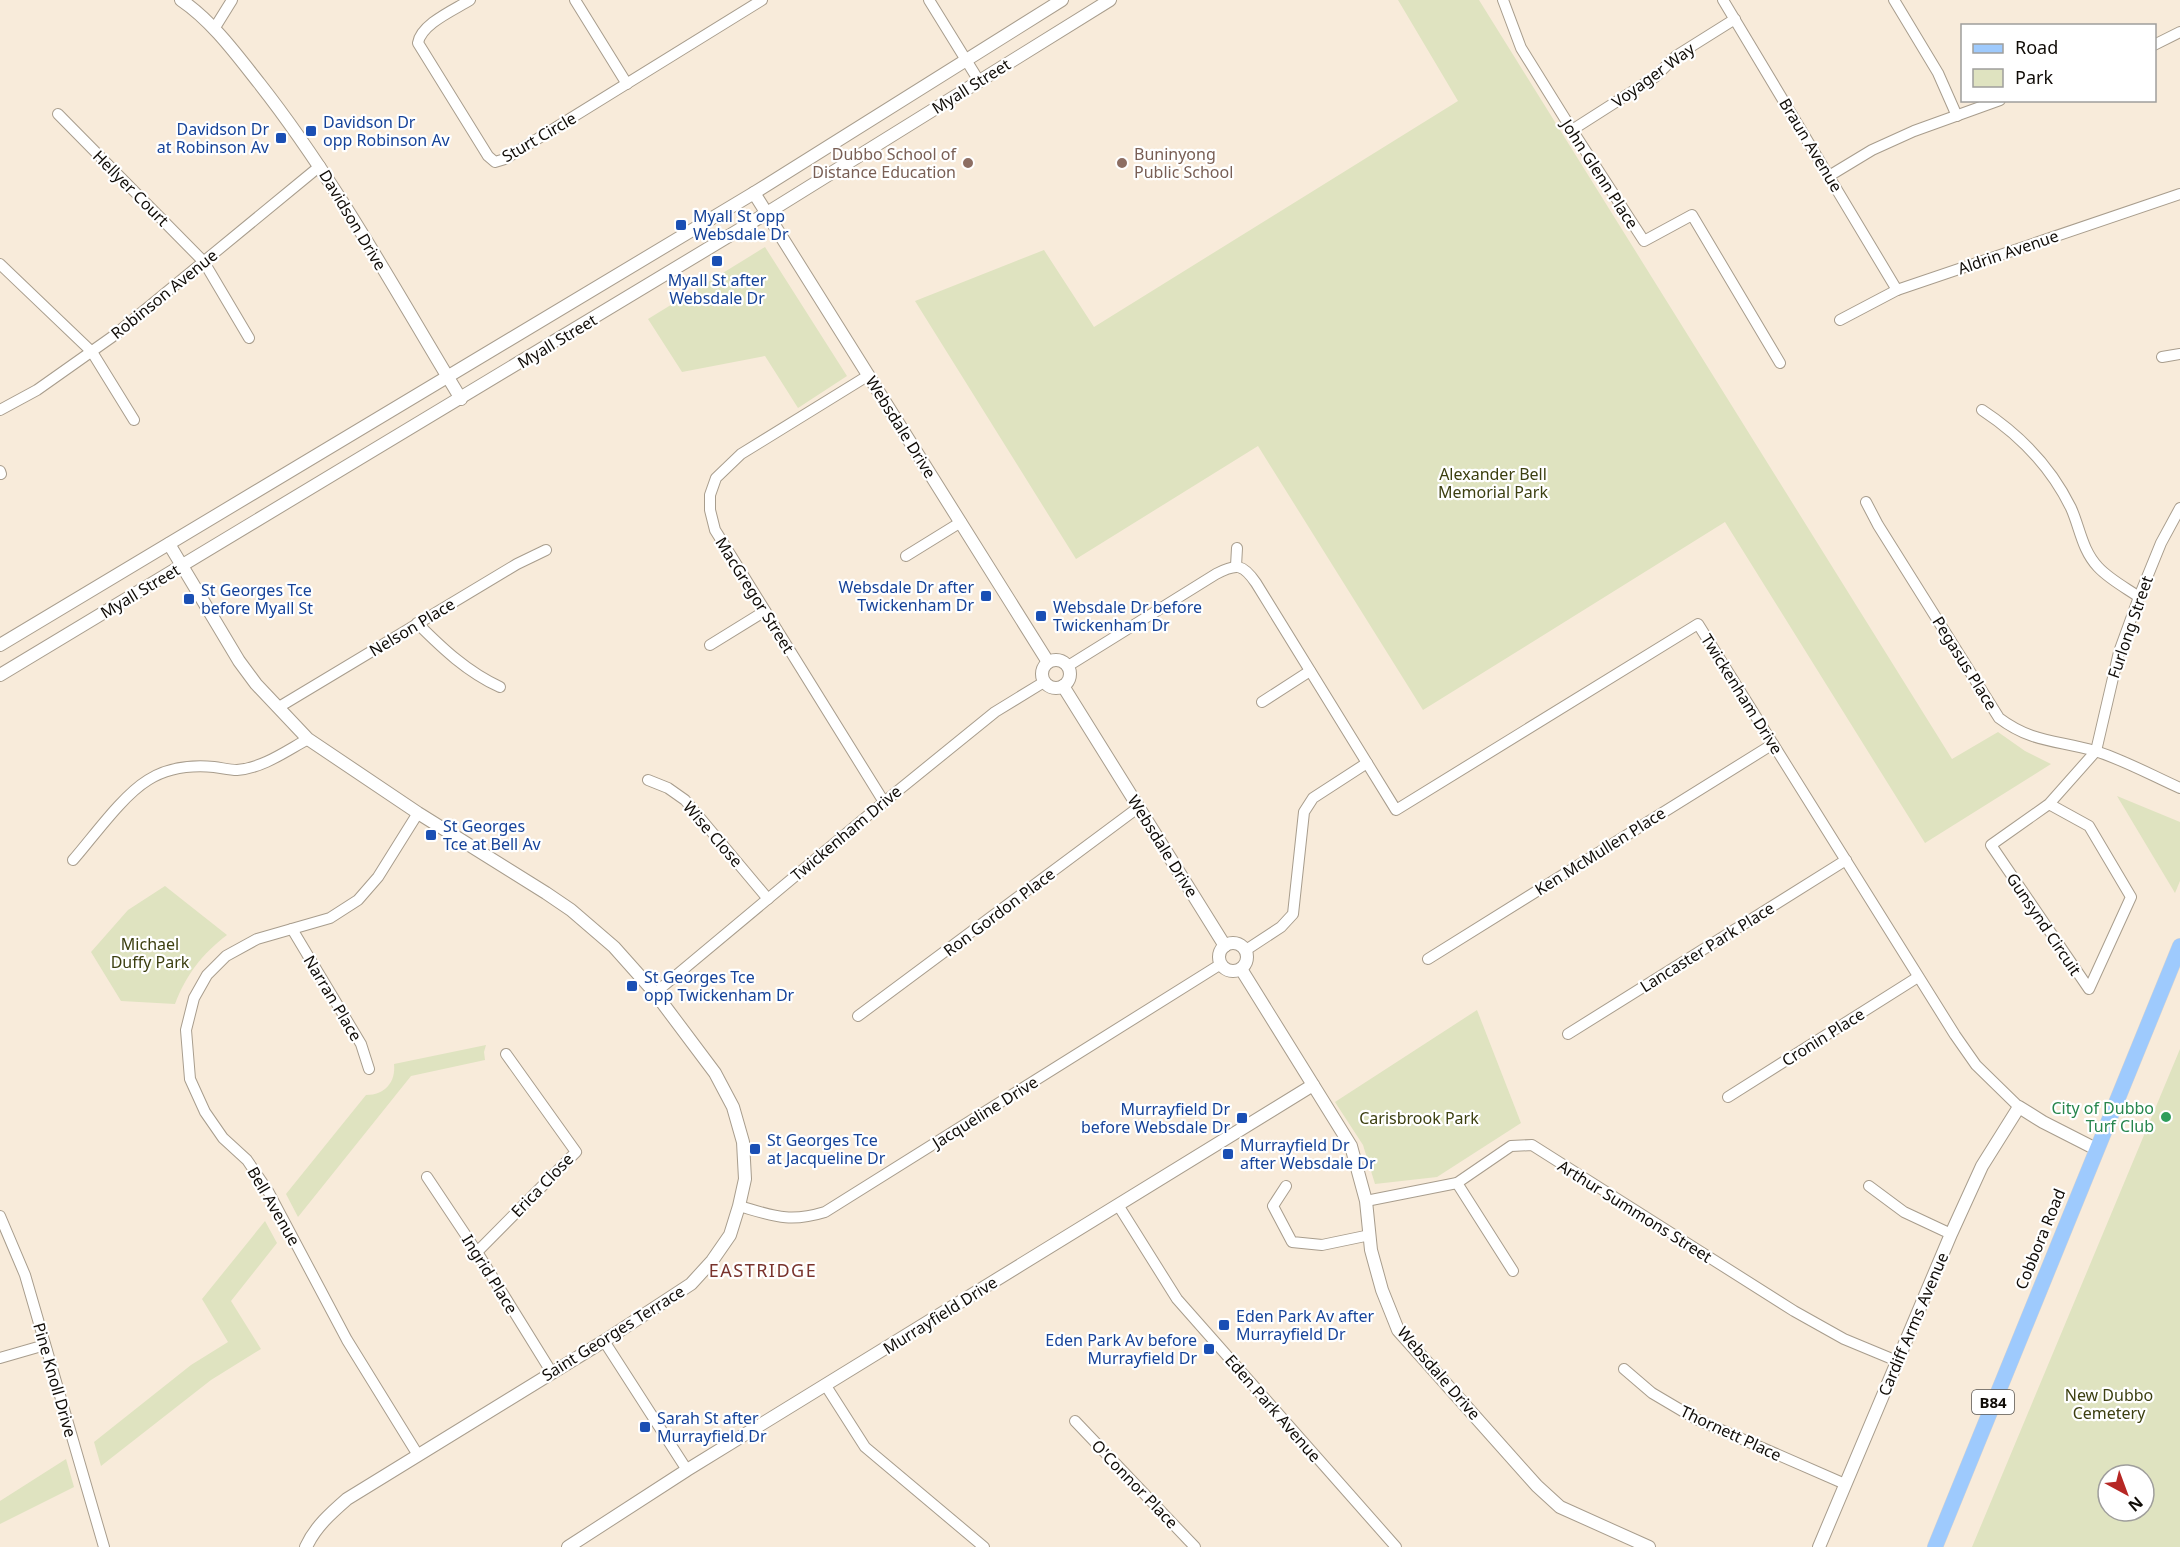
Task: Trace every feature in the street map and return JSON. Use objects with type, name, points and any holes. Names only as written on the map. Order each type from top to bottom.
[{"type":"main road","name":"Cobbora Road","points":[[1935,1547],[2180,946]]},
{"type":"street","name":"Davidson Drive","points":[[181,0],[214,28],[283,114],[320,166],[461,399]]},
{"type":"street","points":[[214,28],[232,0]]},
{"type":"street","name":"Sturt Circle","points":[[470,0],[426,28],[420,35],[418,43],[488,156],[495,162],[505,159],[762,0]]},
{"type":"street","points":[[575,0],[627,84]]},
{"type":"street","points":[[928,0],[979,81]]},
{"type":"street","name":"Myall Street","points":[[0,645],[754,193],[1062,0]]},
{"type":"street","name":"Myall Street","points":[[0,675],[767,213],[1110,0]]},
{"type":"street","name":"John Glenn Place","points":[[1503,0],[1521,48],[1644,241],[1692,215],[1780,363]]},
{"type":"street","name":"Braun Avenue","points":[[1723,0],[1897,290]]},
{"type":"street","points":[[1893,0],[1938,74],[1956,116]]},
{"type":"street","name":"Voyager Way","points":[[1572,130],[1655,77],[1676,57],[1735,19]]},
{"type":"street","points":[[2156,44],[2180,32]]},
{"type":"street","points":[[1829,176],[1872,150],[1914,131],[1994,102]]},
{"type":"street","name":"Hellyer Court","points":[[58,114],[204,262],[249,338]]},
{"type":"street","name":"Robinson Avenue","points":[[0,410],[37,390],[92,352],[320,166]]},
{"type":"street","name":"Websdale Drive","points":[[754,193],[1048,662]]},
{"type":"street","name":"Aldrin Avenue","points":[[1840,320],[1897,290],[2180,194]]},
{"type":"street","points":[[0,264],[92,352],[134,420]]},
{"type":"street","points":[[2162,357],[2180,354]]},
{"type":"street","name":"MacGregor Street","points":[[869,375],[741,454],[716,478],[710,495],[710,510],[715,530],[884,802]]},
{"type":"street","points":[[1982,410],[2028,446],[2057,484],[2072,509],[2084,545],[2098,567],[2139,597]]},
{"type":"street","name":"Pegasus Place","points":[[1866,502],[1999,718],[2016,731],[2044,740],[2096,751],[2180,788]]},
{"type":"street","name":"Furlong Street","points":[[2096,751],[2120,652],[2139,597],[2161,543],[2180,508]]},
{"type":"street","points":[[906,556],[961,522]]},
{"type":"street","name":"Saint Georges Terrace","points":[[169,544],[239,661],[256,684],[308,739],[418,813],[571,910],[614,947],[655,993],[715,1073],[733,1107],[743,1142],[745,1179],[730,1235],[712,1261],[691,1284],[604,1341],[347,1499],[326,1517],[306,1547]]},
{"type":"street","points":[[1068,666],[1216,574],[1236,566],[1237,548]]},
{"type":"street","name":"Nelson Place","points":[[279,707],[517,564],[546,550]]},
{"type":"street","name":"Twickenham Drive","points":[[1236,566],[1243,568],[1256,583],[1396,810],[1698,624],[1918,977],[1976,1065],[2019,1107],[2096,1149]]},
{"type":"street","points":[[710,645],[765,611]]},
{"type":"street","points":[[417,623],[445,652],[482,679],[500,687]]},
{"type":"street","points":[[1061,660],[1068,666],[1070,677],[1063,686],[1054,688],[1044,682],[1042,673],[1048,662],[1061,660]]},
{"type":"street","points":[[1262,702],[1311,671]]},
{"type":"street","name":"Twickenham Drive","points":[[655,993],[994,712],[1044,682]]},
{"type":"street","name":"Websdale Drive","points":[[1063,686],[1226,945]]},
{"type":"street","points":[[73,860],[129,796],[150,778],[171,770],[192,766],[236,770],[252,767],[308,739]]},
{"type":"street","name":"Ken McMullen Place","points":[[1428,959],[1773,744]]},
{"type":"street","name":"Gunsynd Circuit","points":[[2049,804],[2089,826],[2131,897],[2089,989],[1991,845],[2049,804],[2096,751]]},
{"type":"street","points":[[1246,950],[1281,927],[1293,914],[1304,812],[1313,798],[1367,763]]},
{"type":"street","name":"Wise Close","points":[[648,780],[668,788],[686,800],[768,899]]},
{"type":"street","name":"Ron Gordon Place","points":[[858,1016],[1139,807]]},
{"type":"street","name":"Bell Avenue","points":[[418,813],[378,877],[358,900],[330,918],[256,939],[226,956],[207,975],[194,998],[186,1030],[190,1079],[205,1112],[223,1138],[247,1160],[268,1191],[347,1340],[418,1455]]},
{"type":"street","name":"Lancaster Park Place","points":[[1568,1034],[1846,860]]},
{"type":"street","name":"Narran Place","points":[[292,929],[361,1044],[369,1069]]},
{"type":"street","points":[[1239,944],[1246,950],[1248,959],[1241,969],[1228,970],[1221,964],[1220,952],[1226,945],[1239,944]]},
{"type":"street","name":"Jacqueline Drive","points":[[739,1206],[787,1219],[805,1218],[825,1212],[1221,964]]},
{"type":"street","name":"Websdale Drive","points":[[1241,969],[1351,1146],[1366,1201],[1371,1250],[1382,1290],[1398,1330],[1538,1486],[1560,1507],[1648,1547]]},
{"type":"street","name":"Cronin Place","points":[[1728,1097],[1918,977]]},
{"type":"street","name":"Erica Close","points":[[477,1252],[576,1152],[506,1054]]},
{"type":"street","name":"Murrayfield Drive","points":[[568,1547],[687,1470],[1313,1084]]},
{"type":"street","name":"Cardiff Arms Avenue","points":[[1819,1547],[1951,1234],[1983,1166],[2019,1107]]},
{"type":"street","name":"Arthur Summons Street","points":[[1366,1201],[1457,1183],[1511,1146],[1532,1145],[1794,1311],[1844,1339],[1897,1361]]},
{"type":"street","name":"Ingrid Place","points":[[427,1177],[552,1372]]},
{"type":"street","points":[[1457,1183],[1513,1271]]},
{"type":"street","points":[[1286,1186],[1273,1206],[1292,1242],[1322,1245],[1370,1235]]},
{"type":"street","points":[[1869,1186],[1904,1212],[1951,1234]]},
{"type":"street","name":"Eden Park Avenue","points":[[1118,1205],[1177,1299],[1396,1547]]},
{"type":"street","name":"Pine Knoll Drive","points":[[0,1216],[25,1275],[104,1547]]},
{"type":"street","points":[[604,1341],[687,1470]]},
{"type":"street","points":[[0,1358],[45,1345]]},
{"type":"street","name":"Thornett Place","points":[[1624,1369],[1652,1393],[1696,1419],[1845,1485]]},
{"type":"street","points":[[826,1386],[865,1447],[984,1547]]},
{"type":"street","name":"O'Connor Place","points":[[1075,1421],[1195,1547]]},
{"type":"green space","name":"Alexander Bell Memorial Park","points":[[1398,0],[1479,0],[1952,759],[1998,732],[2025,751],[2051,764],[1925,843],[1725,522],[1423,710],[1258,446],[1076,559],[915,301],[1044,250],[1094,327],[1458,101]]},
{"type":"green space","points":[[765,247],[847,376],[798,408],[765,356],[682,372],[648,319]]},
{"type":"green space","points":[[2117,796],[2180,822],[2180,881],[2175,893]]},
{"type":"green space","name":"Michael Duffy Park","points":[[165,886],[227,935],[196,966],[175,1004],[121,1001],[91,952],[128,910]]},
{"type":"green space","name":"Carisbrook Park","points":[[1477,1010],[1521,1123],[1437,1177],[1375,1184],[1363,1145],[1335,1102]]},
{"type":"green space","points":[[486,1045],[485,1060],[411,1076],[298,1217],[286,1194],[366,1095],[379,1093],[388,1086],[393,1076],[394,1064]]},
{"type":"green space","name":"New Dubbo Cemetery","points":[[2180,1049],[2180,1547],[1972,1547]]},
{"type":"green space","points":[[265,1221],[277,1243],[231,1301],[261,1349],[211,1380],[101,1466],[94,1442],[191,1365],[228,1342],[202,1299]]},
{"type":"green space","points":[[66,1459],[74,1487],[0,1524],[0,1501]]},
{"type":"place","name":"Davidson Dr opp Robinson Av","points":[[311,131]]},
{"type":"place","name":"Davidson Dr at Robinson Av","points":[[281,138]]},
{"type":"place","name":"Dubbo School of Distance Education","points":[[968,163]]},
{"type":"place","name":"Buninyong Public School","points":[[1122,163]]},
{"type":"place","name":"Myall St opp Websdale Dr","points":[[681,225]]},
{"type":"place","name":"Myall St after Websdale Dr","points":[[717,261]]},
{"type":"place","name":"Websdale Dr after Twickenham Dr","points":[[986,596]]},
{"type":"place","name":"St Georges Tce before Myall St","points":[[189,599]]},
{"type":"place","name":"Websdale Dr before Twickenham Dr","points":[[1041,616]]},
{"type":"place","name":"St Georges Tce at Bell Av","points":[[431,835]]},
{"type":"place","name":"St Georges Tce opp Twickenham Dr","points":[[632,986]]},
{"type":"place","name":"City of Dubbo Turf Club","points":[[2166,1117]]},
{"type":"place","name":"Murrayfield Dr before Websdale Dr","points":[[1242,1118]]},
{"type":"place","name":"St Georges Tce at Jacqueline Dr","points":[[755,1149]]},
{"type":"place","name":"Murrayfield Dr after Websdale Dr","points":[[1228,1154]]},
{"type":"place","name":"Eden Park Av after Murrayfield Dr","points":[[1224,1325]]},
{"type":"place","name":"Eden Park Av before Murrayfield Dr","points":[[1209,1349]]},
{"type":"place","name":"Sarah St after Murrayfield Dr","points":[[645,1427]]},
{"type":"district","name":"EASTRIDGE","points":[[763,1270]]}]
